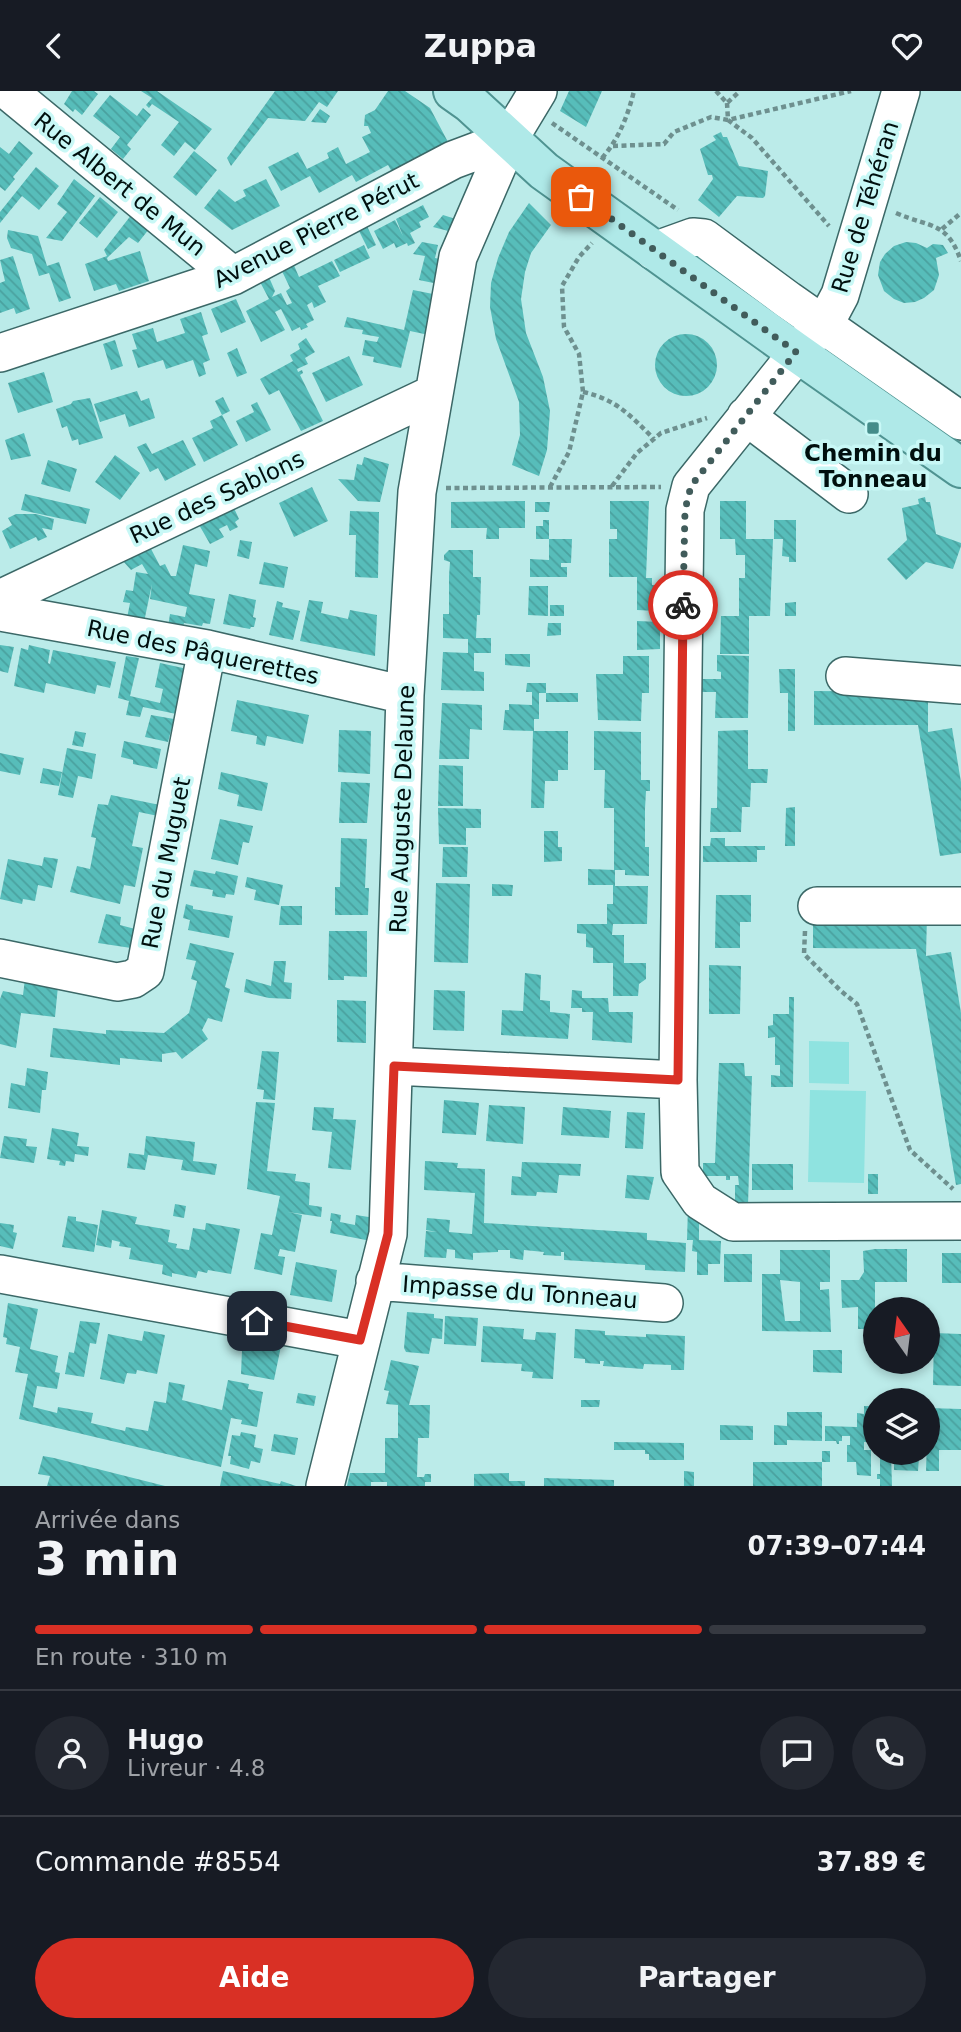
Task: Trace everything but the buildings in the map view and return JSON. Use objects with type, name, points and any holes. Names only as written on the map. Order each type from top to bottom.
[{"type":"main road","points":[[453,91],[470,103],[518,116],[544,171],[961,468]]},
{"type":"street","name":"Rue Albert de Mun","points":[[8,91],[233,276]]},
{"type":"street","name":"Rue de Téhéran","points":[[691,486],[821,323],[840,295],[901,91]]},
{"type":"street","name":"Avenue Pierre Pérut","points":[[0,353],[233,276],[453,160],[518,116]]},
{"type":"street","name":"Rue Auguste Delaune","points":[[325,1486],[388,1234],[405,695],[417,492],[458,257],[518,116]]},
{"type":"street","points":[[654,251],[693,237],[705,238],[961,421]]},
{"type":"street","name":"Rue des Sablons","points":[[0,599],[433,394]]},
{"type":"street","points":[[746,416],[849,494]]},
{"type":"street","points":[[691,486],[685,510],[678,1080],[680,1172],[700,1201],[733,1222],[961,1221]]},
{"type":"street","name":"Rue des Pâquerettes","points":[[0,612],[207,649],[405,695]]},
{"type":"street","name":"Rue du Muguet","points":[[0,958],[117,982],[133,979],[145,971],[207,649]]},
{"type":"street","points":[[845,676],[961,685]]},
{"type":"street","points":[[817,906],[961,906]]},
{"type":"street","points":[[394,1066],[678,1080]]},
{"type":"street","points":[[0,1274],[360,1340]]},
{"type":"street","name":"Impasse du Tonneau","points":[[375,1281],[664,1303]]},
{"type":"path","points":[[602,158],[613,146],[634,91]]},
{"type":"path","points":[[716,91],[727,103],[728,120],[752,138],[853,252]]},
{"type":"path","points":[[727,103],[740,91]]},
{"type":"path","points":[[613,146],[664,145],[674,132],[711,117],[728,120],[851,91]]},
{"type":"path","points":[[518,116],[602,158],[687,216],[705,238]]},
{"type":"path","points":[[868,201],[917,222],[942,229],[961,261]]},
{"type":"path","points":[[942,229],[961,213]]},
{"type":"path","points":[[550,487],[569,452],[583,392],[579,354],[564,327],[562,286],[579,257],[612,220]]},
{"type":"path","points":[[583,392],[599,396],[625,409],[654,439]]},
{"type":"path","points":[[612,487],[637,453],[661,433],[718,414],[746,416]]},
{"type":"path","points":[[417,492],[451,488],[691,486]]},
{"type":"path","points":[[817,906],[806,912],[804,954],[857,1003],[910,1150],[951,1188],[961,1191]]},
{"type":"shaded area","points":[[809,1041],[849,1042],[849,1084],[809,1083]]},
{"type":"shaded area","points":[[810,1090],[866,1091],[864,1183],[808,1182]]},
{"type":"way so far","points":[[581,197],[796,352],[691,486],[685,510],[683,605]]},
{"type":"place","name":"Chemin du Tonneau","points":[[873,428]]},
{"type":"route","points":[[257,1321],[360,1340],[388,1234],[394,1066],[678,1080],[683,605]]}]
